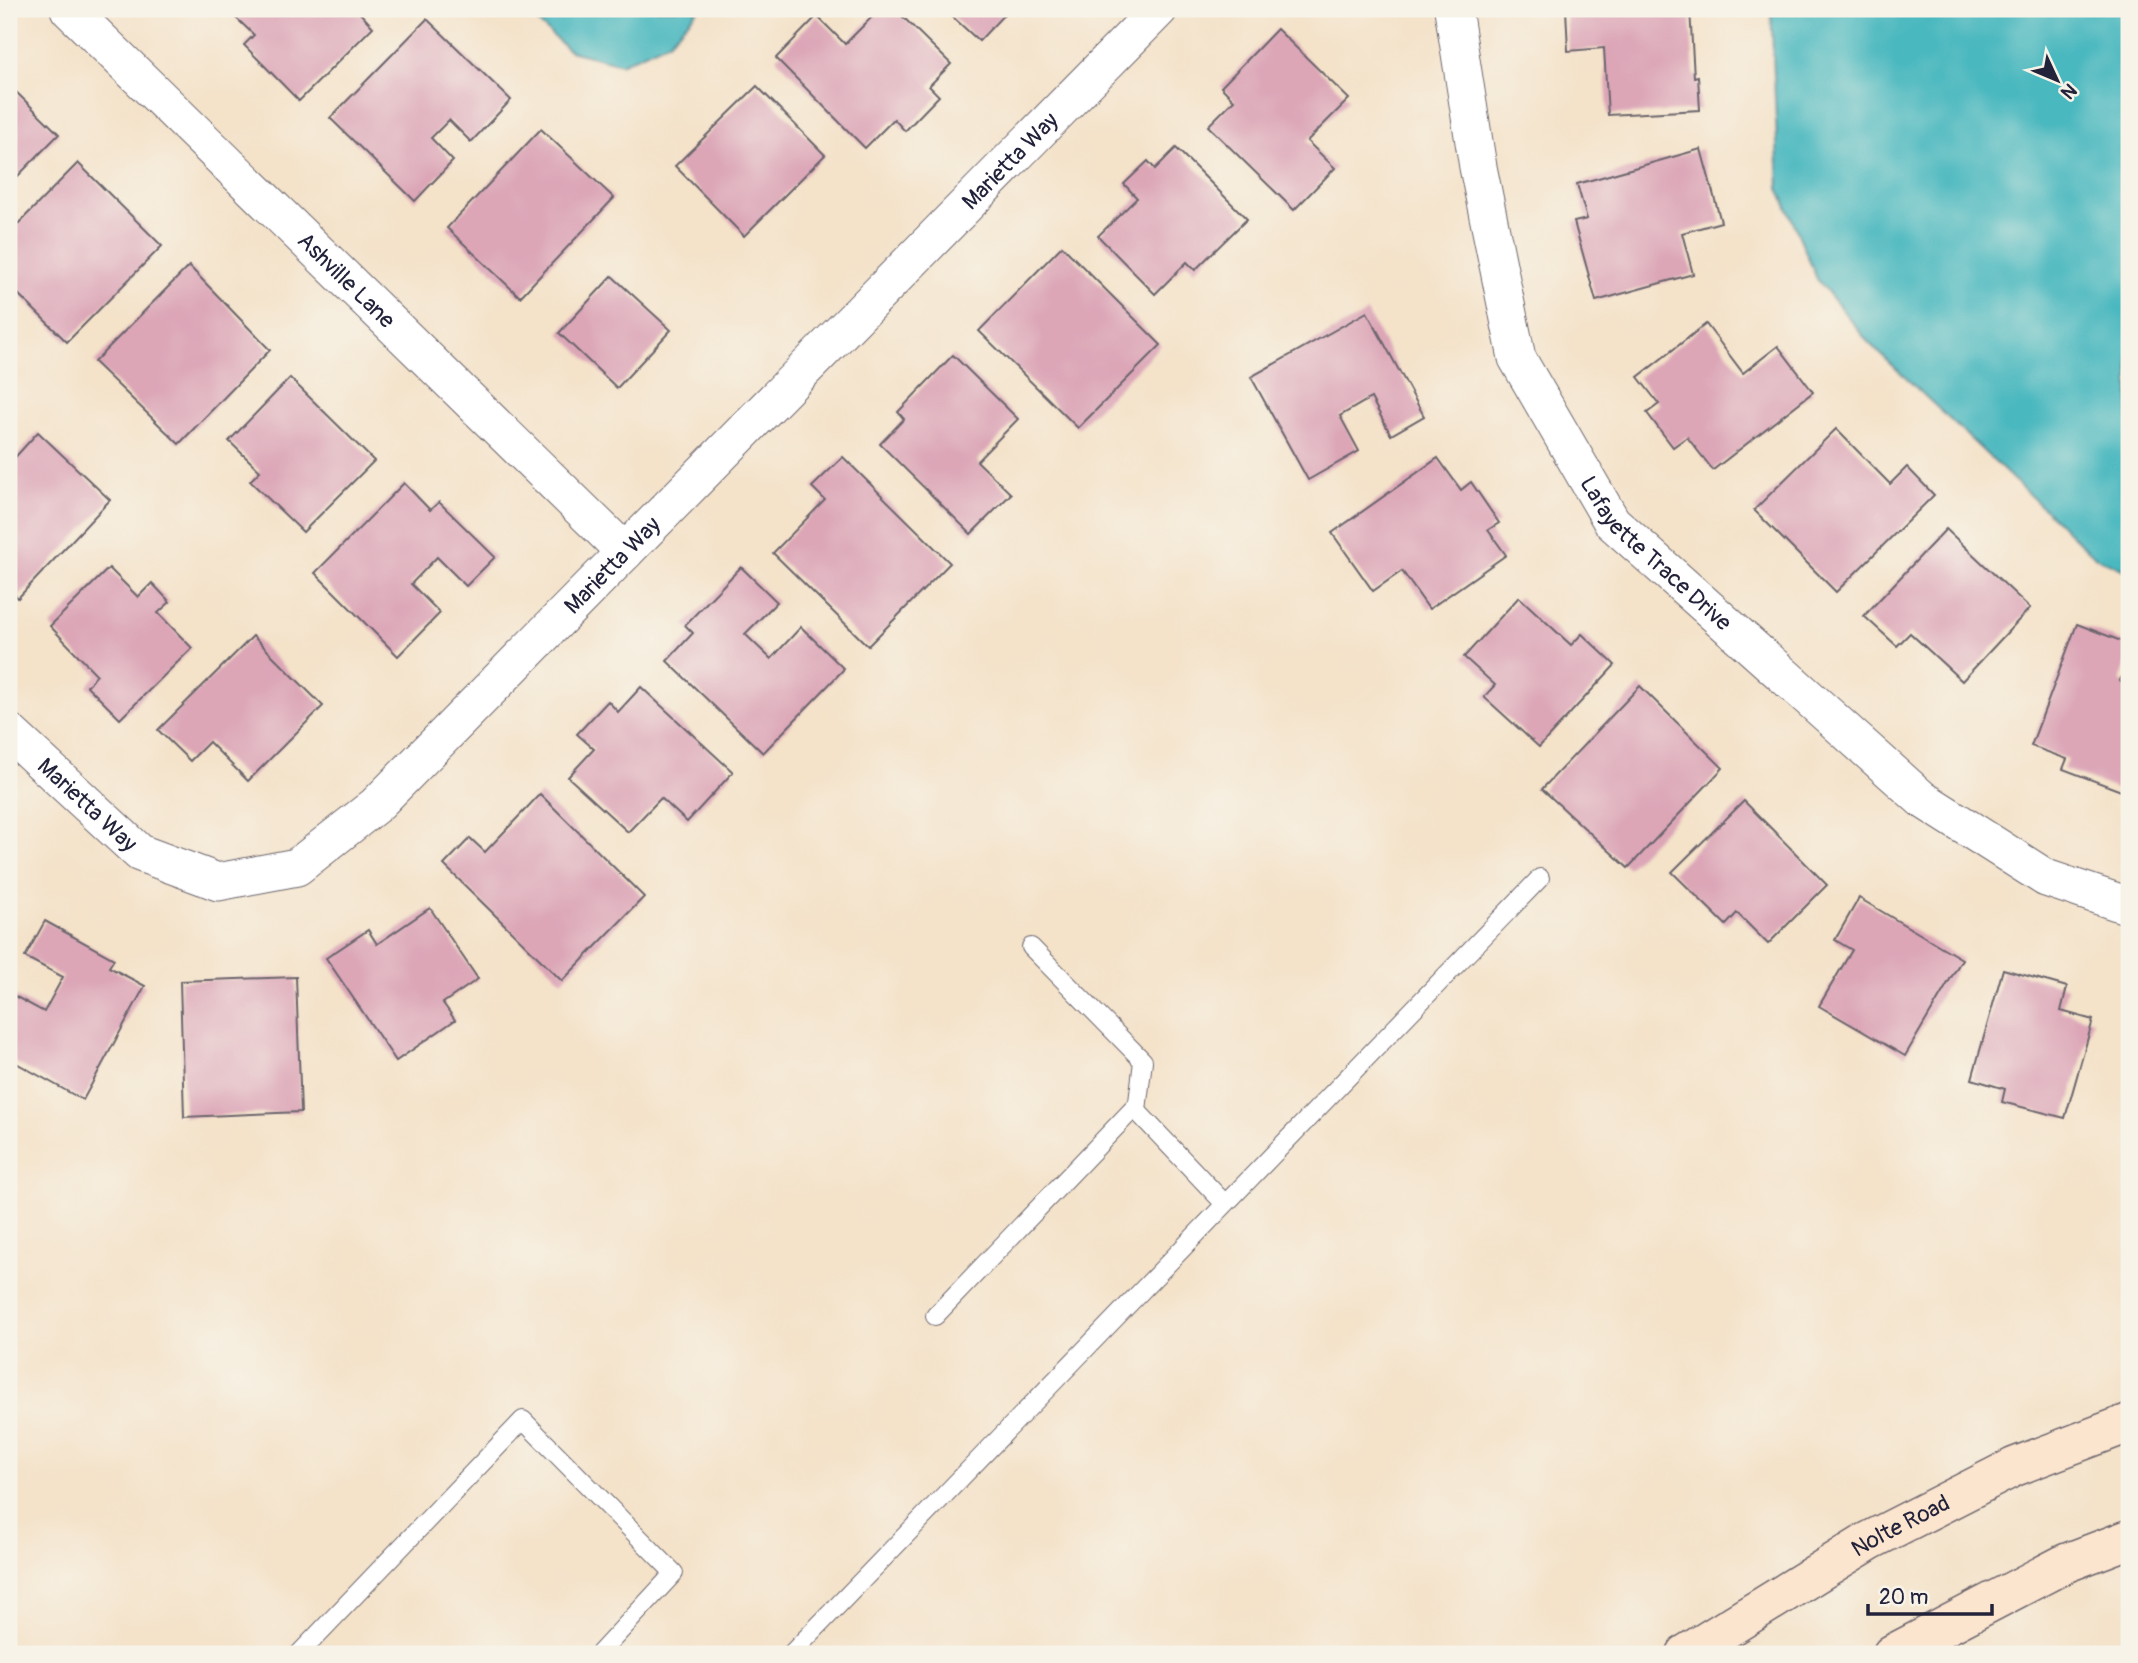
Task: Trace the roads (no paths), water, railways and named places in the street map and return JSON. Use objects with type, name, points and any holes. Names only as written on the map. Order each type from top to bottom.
[{"type":"street","name":"Ashville Lane","points":[[69,9],[625,552]]},
{"type":"street","name":"Marietta Way","points":[[9,732],[140,853],[218,883],[297,867],[376,805],[1159,9]]},
{"type":"street","name":"Lafayette Trace Drive","points":[[1453,9],[1478,167],[1517,358],[1612,522],[1922,799],[2046,878],[2129,906]]},
{"type":"street","name":"Nolte Road","points":[[1686,1654],[1869,1541],[2014,1467],[2129,1423]]},
{"type":"street","points":[[1892,1654],[2066,1563],[2129,1539]]},
{"type":"lane","points":[[790,1654],[1540,878]]},
{"type":"lane","points":[[1031,947],[1143,1061],[1137,1110]]},
{"type":"lane","points":[[935,1316],[1134,1108],[1225,1205]]},
{"type":"lane","points":[[299,1654],[523,1420],[674,1573],[599,1654]]},
{"type":"water","points":[[523,9],[699,9],[669,42],[621,64],[570,51]]},
{"type":"water","points":[[1771,9],[2129,9],[2129,572],[2095,557],[1869,343],[1817,279],[1779,188]]}]
